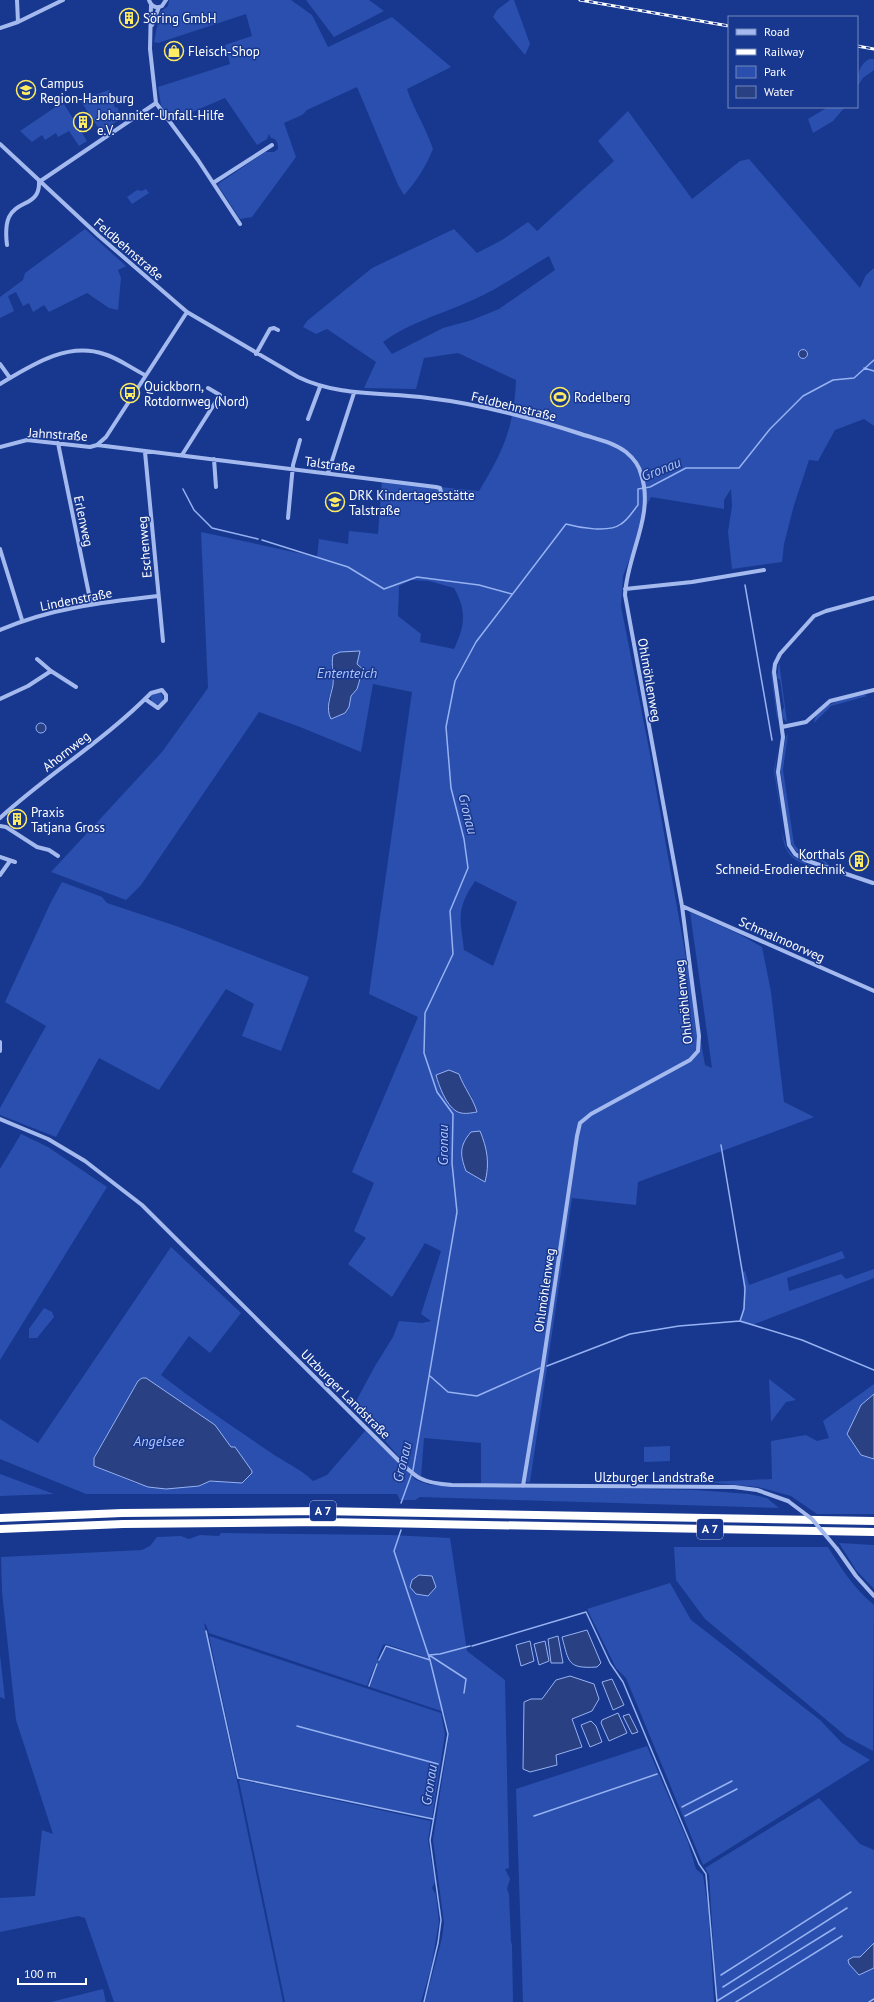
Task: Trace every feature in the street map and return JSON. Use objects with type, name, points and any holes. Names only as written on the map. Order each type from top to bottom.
[{"type":"highway","name":"A 7","points":[[0,1518],[138,1513],[317,1511],[874,1521]]},
{"type":"highway","name":"A 7","points":[[0,1529],[123,1524],[324,1522],[874,1532]]},
{"type":"street","points":[[17,0],[18,22]]},
{"type":"street","points":[[0,28],[18,22],[63,0]]},
{"type":"street","points":[[149,0],[151,5],[150,49],[156,103],[213,183],[240,224]]},
{"type":"street","points":[[151,5],[158,7],[164,4],[166,0]]},
{"type":"street","points":[[150,30],[158,7]]},
{"type":"street","points":[[7,245],[6,232],[9,217],[17,207],[37,195],[39,182],[156,103]]},
{"type":"street","name":"Feldbehnstraße","points":[[0,144],[39,182],[187,312],[256,354],[298,377],[320,386],[354,393],[411,396],[447,400],[551,424],[605,442],[625,452],[634,461],[641,473],[644,490],[643,519],[625,589]]},
{"type":"street","points":[[213,183],[272,145]]},
{"type":"street","name":"Jahnstraße","points":[[0,447],[27,440],[85,447],[97,445],[106,437],[187,312]]},
{"type":"street","points":[[256,354],[270,329],[274,328],[278,330]]},
{"type":"street","points":[[0,384],[48,358],[68,352],[88,350],[109,356],[145,375]]},
{"type":"street","points":[[0,364],[10,378]]},
{"type":"street","points":[[308,419],[320,386]]},
{"type":"street","points":[[182,455],[220,395],[208,388]]},
{"type":"street","points":[[328,473],[354,393]]},
{"type":"street","points":[[288,518],[292,469],[300,440]]},
{"type":"street","name":"Erlenweg","points":[[58,443],[91,604]]},
{"type":"street","name":"Talstraße","points":[[97,445],[145,452],[214,458],[436,487],[440,488],[442,492]]},
{"type":"street","name":"Eschenweg","points":[[145,452],[163,641]]},
{"type":"street","points":[[214,458],[216,487]]},
{"type":"street","points":[[0,549],[22,620]]},
{"type":"street","points":[[625,589],[692,582],[764,570]]},
{"type":"street","name":"Ohlmöhlenweg","points":[[523,1486],[544,1363],[576,1136],[580,1123],[591,1114],[690,1060],[698,1051],[698,1028],[682,906],[640,681],[625,589]]},
{"type":"street","name":"Lindenstraße","points":[[0,630],[22,620],[59,610],[91,604],[158,596]]},
{"type":"street","points":[[874,598],[814,616],[780,654],[775,664],[774,672],[782,727],[782,744],[778,772],[787,839],[791,850],[805,860],[873,884],[874,878]]},
{"type":"street","points":[[37,659],[50,671],[76,687]]},
{"type":"street","points":[[0,700],[28,686],[50,671]]},
{"type":"street","name":"Ahornweg","points":[[0,818],[26,794],[81,753],[145,699],[156,691],[162,690],[166,695],[166,700],[158,708],[145,699]]},
{"type":"street","points":[[782,727],[806,722],[830,701],[874,690]]},
{"type":"street","points":[[0,826],[6,827],[37,847],[49,850],[58,856]]},
{"type":"street","points":[[0,857],[15,862]]},
{"type":"street","points":[[0,875],[10,861]]},
{"type":"street","name":"Schmalmoorweg","points":[[682,906],[874,991]]},
{"type":"street","points":[[0,1042],[0,1051]]},
{"type":"street","name":"Ulzburger Landstraße","points":[[0,1119],[48,1139],[85,1161],[142,1205],[407,1469],[418,1478],[431,1484],[445,1485],[734,1487],[758,1490],[788,1502],[812,1519],[837,1549],[856,1576],[874,1596]]},
{"type":"green space","points":[[169,0],[291,0],[312,15],[328,47],[392,17],[451,67],[407,89],[433,149],[417,179],[404,195],[398,185],[357,87],[307,110],[302,115],[284,123],[296,157],[252,217],[240,219],[218,184],[265,152],[274,152],[278,149],[276,140],[271,138],[269,134],[267,139],[257,145],[225,98],[171,121],[161,105],[158,87],[230,64],[225,45],[252,36],[246,14],[158,43],[154,42],[160,12],[168,6]]},
{"type":"green space","points":[[306,0],[369,0],[384,11],[334,37]]},
{"type":"green space","points":[[510,0],[514,0],[530,44],[525,55],[493,17],[497,10]]},
{"type":"green space","points":[[874,59],[874,70],[863,78],[858,86],[858,75],[861,67],[866,61]]},
{"type":"green space","points":[[109,90],[115,108],[117,107],[122,118],[101,132],[80,100]]},
{"type":"green space","points":[[64,104],[87,141],[79,146],[69,131],[58,137],[56,133],[45,140],[42,135],[32,142],[20,131],[57,106]]},
{"type":"green space","points":[[826,108],[844,108],[833,121],[813,133],[808,119]]},
{"type":"green space","points":[[628,111],[692,199],[740,161],[749,159],[860,288],[866,275],[874,268],[874,426],[864,419],[835,430],[818,461],[809,460],[794,505],[784,544],[782,562],[732,569],[728,532],[732,506],[731,489],[724,500],[724,509],[651,497],[645,508],[636,542],[623,576],[621,606],[649,749],[705,1065],[712,1068],[690,912],[739,934],[762,947],[771,992],[784,1102],[814,1117],[638,1182],[636,1205],[572,1198],[530,1482],[494,1484],[481,1483],[481,1443],[424,1438],[421,1477],[406,1465],[354,1405],[393,1337],[399,1321],[422,1323],[431,1321],[421,1314],[441,1251],[425,1243],[392,1297],[348,1264],[366,1238],[354,1231],[374,1183],[352,1172],[418,1017],[369,994],[412,692],[373,684],[361,752],[259,712],[141,885],[126,900],[51,872],[162,752],[208,688],[201,532],[317,557],[319,539],[348,544],[349,531],[378,534],[382,481],[479,491],[495,464],[510,425],[515,397],[516,380],[458,353],[424,358],[416,389],[364,388],[376,362],[327,329],[316,334],[303,327],[307,321],[372,268],[454,229],[477,253],[502,240],[528,222],[537,231],[614,161],[598,141]],"holes":[[[549,256],[555,270],[499,309],[472,320],[443,328],[392,354],[383,342],[416,323],[464,304],[503,284]],[[411,580],[429,581],[454,588],[463,611],[462,626],[454,649],[420,642],[421,634],[398,616],[399,586]],[[359,651],[357,664],[360,679],[357,689],[351,696],[349,707],[331,719],[328,701],[333,684],[331,666]],[[475,881],[517,902],[493,966],[464,950],[461,914],[465,899]],[[459,1074],[464,1087],[473,1098],[437,1076]]]},
{"type":"green space","points":[[146,189],[149,193],[132,204],[127,197],[137,190],[142,191]]},
{"type":"green space","points":[[85,229],[126,266],[118,270],[121,278],[118,310],[109,308],[87,293],[49,312],[44,305],[33,312],[29,303],[23,306],[16,292],[8,296],[14,311],[0,318],[0,297],[23,280],[25,273]]},
{"type":"green space","points":[[779,661],[787,722],[782,716],[784,707],[780,680],[777,678]]},
{"type":"green space","points":[[771,668],[778,717],[777,718],[771,673]]},
{"type":"green space","points":[[155,692],[159,692],[163,698],[159,704],[155,704],[151,700],[151,696]]},
{"type":"green space","points":[[863,694],[867,696],[831,706],[814,723],[816,716],[827,707],[842,700]]},
{"type":"green space","points":[[788,733],[783,770],[794,844],[802,852],[823,860],[830,867],[817,859],[804,856],[797,852],[790,841],[780,768]]},
{"type":"green space","points":[[778,748],[775,769],[782,825],[774,770]]},
{"type":"green space","points":[[782,832],[787,849],[793,856],[815,868],[791,856],[785,847]]},
{"type":"green space","points":[[62,882],[102,897],[107,903],[179,927],[309,977],[281,1051],[242,1036],[254,1004],[226,989],[159,1090],[99,1058],[56,1137],[0,1115],[0,1108],[46,1026],[5,1002],[50,904]]},
{"type":"green space","points":[[21,1134],[48,1147],[107,1187],[0,1360],[0,1169]]},
{"type":"green space","points":[[171,1247],[241,1313],[210,1353],[189,1336],[161,1375],[275,1456],[313,1481],[327,1475],[365,1431],[416,1480],[430,1485],[696,1490],[749,1494],[767,1498],[779,1508],[420,1497],[415,1500],[400,1500],[397,1494],[86,1494],[0,1459],[0,1419],[38,1443]],"holes":[[[138,1381],[155,1384],[215,1425],[231,1448],[239,1483],[210,1481],[199,1486],[156,1488],[135,1483],[94,1466],[94,1457]]]},
{"type":"green space","points":[[842,1251],[845,1258],[787,1278],[789,1291],[841,1274],[846,1279],[874,1269],[874,1278],[752,1325],[741,1323],[744,1295],[742,1272],[745,1271],[749,1285]]},
{"type":"green space","points":[[44,1308],[52,1312],[54,1317],[37,1338],[29,1338],[29,1329]]},
{"type":"green space","points":[[769,1379],[796,1400],[786,1402],[771,1422]]},
{"type":"green space","points":[[874,1384],[874,1394],[861,1405],[861,1455],[874,1459],[874,1514],[817,1514],[791,1496],[758,1487],[706,1482],[772,1479],[771,1441],[806,1435],[817,1441],[829,1438],[823,1421]]},
{"type":"green space","points":[[670,1446],[670,1461],[644,1462],[644,1447]]},
{"type":"green space","points":[[0,1474],[54,1494],[0,1496]]},
{"type":"green space","points":[[221,1533],[391,1535],[450,1538],[467,1651],[505,1680],[509,1868],[505,1869],[510,1879],[507,1889],[509,1894],[512,1945],[513,2002],[425,2002],[442,1938],[444,1923],[433,1840],[449,1734],[444,1712],[370,1687],[378,1664],[376,1663],[367,1686],[209,1633],[204,1623],[283,2002],[114,2002],[85,1918],[78,1916],[0,1932],[0,1898],[35,1896],[42,1830],[53,1834],[16,1720],[2,1592],[1,1557],[142,1550],[150,1546],[157,1537],[181,1536],[189,1539],[200,1535],[219,1536]],"holes":[[[386,1644],[422,1656],[424,1659],[387,1647],[379,1660],[377,1659],[383,1645]]]},
{"type":"green space","points":[[839,1543],[874,1545],[874,1589],[856,1570]]},
{"type":"green space","points":[[674,1547],[828,1547],[843,1571],[855,1586],[874,1605],[873,1751],[847,1737],[705,1619],[676,1580]]},
{"type":"green space","points":[[670,1583],[691,1620],[820,1720],[842,1743],[870,1760],[703,1865],[626,1678],[616,1668],[587,1609]]},
{"type":"green space","points":[[209,1636],[441,1713],[445,1734],[432,1818],[239,1777]]},
{"type":"green space","points":[[0,1655],[5,1699],[0,1697]]},
{"type":"green space","points":[[647,1746],[688,1842],[696,1869],[703,1875],[708,1907],[714,2002],[523,2002],[516,1789]]},
{"type":"green space","points":[[241,1780],[431,1821],[428,1840],[435,1882],[432,1888],[436,1895],[439,1922],[431,1968],[421,2002],[285,2002],[239,1781]]},
{"type":"green space","points":[[819,1798],[860,1844],[874,1850],[874,1943],[860,1957],[853,1957],[849,1964],[859,1975],[874,1968],[874,2002],[717,2002],[709,1875],[705,1868]]},
{"type":"green space","points":[[103,1989],[106,2002],[51,2002]]},
{"type":"water","points":[[801,350],[805,350],[807,354],[805,358],[801,358],[799,356],[799,352]]},
{"type":"water","name":"Ententeich","points":[[360,651],[357,664],[367,673],[360,679],[357,689],[351,696],[349,707],[345,713],[331,719],[328,706],[333,685],[333,655],[340,652]]},
{"type":"water","points":[[41,723],[46,728],[41,733],[36,728]]},
{"type":"water","points":[[449,1070],[459,1074],[477,1112],[461,1113],[452,1108],[446,1100],[436,1075]]},
{"type":"water","points":[[480,1131],[487,1156],[487,1175],[485,1182],[466,1171],[462,1155],[464,1142],[467,1137],[471,1132]]},
{"type":"water","name":"Angelsee","points":[[142,1378],[146,1378],[215,1425],[231,1447],[235,1447],[252,1473],[242,1483],[210,1481],[199,1486],[166,1489],[148,1487],[94,1466],[94,1458],[138,1381]]},
{"type":"water","points":[[874,1394],[874,1459],[861,1455],[847,1434],[861,1405]]},
{"type":"water","points":[[419,1575],[432,1576],[436,1587],[428,1596],[416,1594],[410,1587],[412,1580]]},
{"type":"water","points":[[587,1630],[601,1663],[597,1667],[580,1667],[575,1665],[568,1658],[564,1646],[562,1637]]},
{"type":"water","points":[[558,1636],[563,1663],[551,1663],[548,1639]]},
{"type":"water","points":[[530,1641],[534,1661],[521,1666],[516,1645]]},
{"type":"water","points":[[545,1641],[549,1661],[539,1665],[534,1644]]},
{"type":"water","points":[[570,1676],[594,1684],[599,1699],[592,1711],[572,1719],[582,1747],[556,1755],[557,1765],[530,1772],[523,1769],[524,1702],[531,1699],[542,1699],[556,1680]]},
{"type":"water","points":[[612,1679],[624,1705],[613,1710],[602,1682]]},
{"type":"water","points":[[618,1713],[627,1733],[609,1741],[601,1723],[602,1720]]},
{"type":"water","points":[[629,1714],[638,1732],[632,1734],[623,1716]]},
{"type":"water","points":[[591,1721],[596,1726],[602,1742],[590,1747],[581,1725]]},
{"type":"water","points":[[874,1943],[874,1968],[859,1975],[849,1964],[848,1960],[853,1957],[860,1957]]},
{"type":"waterway","name":"Gronau","points":[[401,1503],[413,1470],[457,1212],[452,1163],[453,1114],[437,1092],[424,1053],[425,1013],[453,954],[450,911],[468,868],[464,839],[451,788],[446,727],[455,681],[476,642],[566,524],[594,529],[616,527],[626,520],[638,505],[638,489],[650,487],[686,468],[739,468],[770,429],[803,396],[833,380],[854,378],[874,360]]},
{"type":"waterway","points":[[864,368],[874,371]]},
{"type":"waterway","points":[[183,489],[194,510],[212,528],[258,539]]},
{"type":"waterway","points":[[262,540],[348,567],[384,589],[417,577],[479,585],[512,594]]},
{"type":"waterway","points":[[745,585],[772,740]]},
{"type":"waterway","points":[[721,1145],[745,1288],[744,1309],[740,1321]]},
{"type":"waterway","points":[[547,1366],[630,1334],[679,1326],[740,1321],[802,1340],[874,1370]]},
{"type":"waterway","points":[[430,1376],[448,1392],[477,1396],[540,1368]]},
{"type":"waterway","name":"Gronau","points":[[401,1530],[394,1551],[430,1660],[448,1734],[430,1840],[441,1920],[438,1943],[424,2002]]},
{"type":"waterway","points":[[472,1646],[586,1612],[610,1663],[623,1682],[699,1864],[706,1874],[717,2002]]},
{"type":"waterway","points":[[206,1631],[238,1778],[433,1819]]},
{"type":"waterway","points":[[379,1660],[386,1646],[430,1660]]},
{"type":"waterway","points":[[429,1655],[440,1654],[470,1646]]},
{"type":"waterway","points":[[429,1655],[466,1679],[464,1693]]},
{"type":"waterway","points":[[369,1686],[377,1664]]},
{"type":"waterway","points":[[297,1726],[438,1764]]},
{"type":"waterway","points":[[534,1816],[657,1774]]},
{"type":"waterway","points":[[682,1807],[732,1781]]},
{"type":"waterway","points":[[685,1816],[737,1789]]},
{"type":"waterway","points":[[721,1975],[851,1892]]},
{"type":"waterway","points":[[723,1987],[847,1908]]},
{"type":"waterway","points":[[717,2001],[835,1928]]},
{"type":"waterway","points":[[736,2002],[842,1936]]},
{"type":"waterway","points":[[869,2002],[874,1999]]},
{"type":"railway","points":[[580,0],[728,26]]},
{"type":"railway","points":[[858,46],[874,49]]},
{"type":"place","name":"Söring GmbH","points":[[129,18]]},
{"type":"place","name":"Fleisch-Shop","points":[[174,51]]},
{"type":"place","name":"Campus Region-Hamburg","points":[[26,90]]},
{"type":"place","name":"Johanniter-Unfall-Hilfe e.V.","points":[[83,122]]},
{"type":"place","name":"Quickborn, Rotdornweg (Nord)","points":[[130,393]]},
{"type":"place","name":"Rodelberg","points":[[560,397]]},
{"type":"place","name":"DRK Kindertagesstätte Talstraße","points":[[335,502]]},
{"type":"place","name":"Praxis Tatjana Gross","points":[[17,819]]},
{"type":"place","name":"Korthals Schneid-Erodiertechnik","points":[[859,861]]}]
